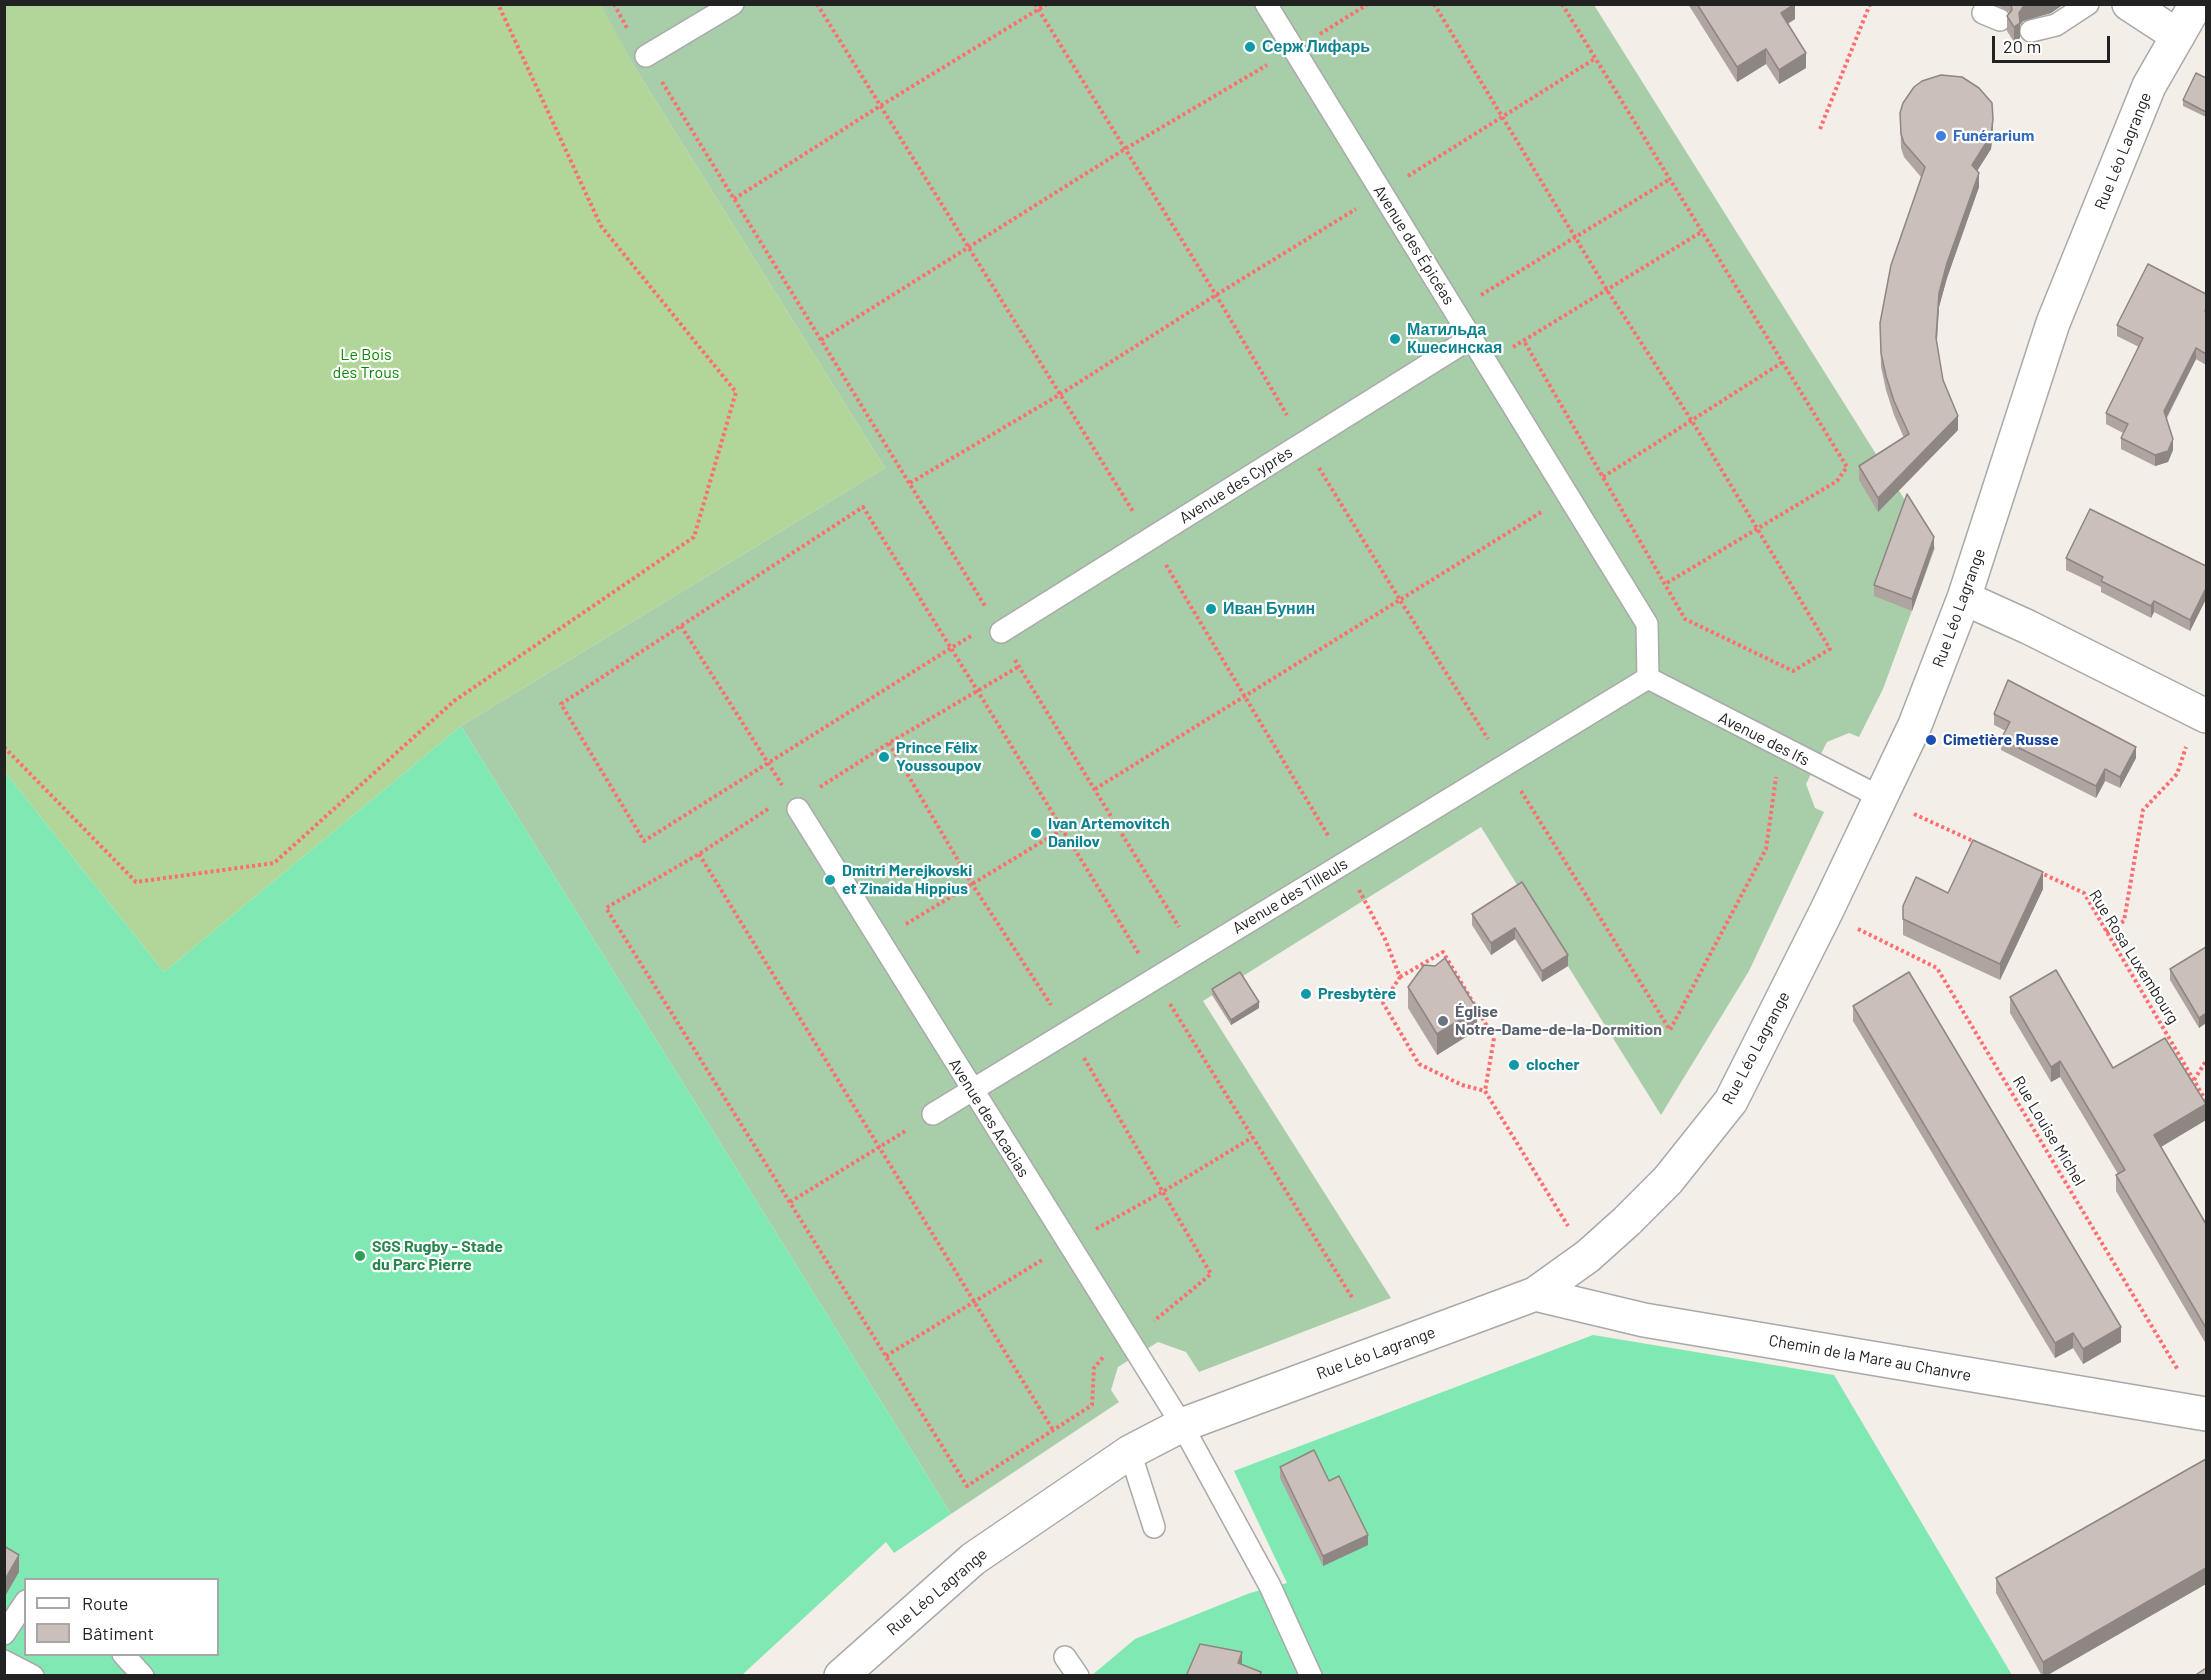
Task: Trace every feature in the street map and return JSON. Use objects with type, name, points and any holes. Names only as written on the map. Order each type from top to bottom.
[{"type":"street","points":[[2129,4],[2178,36]]},
{"type":"street","name":"Rue Léo Lagrange","points":[[841,1676],[973,1559],[1130,1452],[1182,1425],[1535,1294],[1588,1256],[1668,1180],[1731,1101],[1826,912],[1915,725],[1964,598],[2053,323],[2149,86],[2196,4]]},
{"type":"street","points":[[1964,598],[2028,627],[2202,714]]},
{"type":"street","name":"Chemin de la Mare au Chanvre","points":[[1535,1294],[1644,1320],[2205,1414]]},
{"type":"lane","points":[[646,56],[733,4]]},
{"type":"lane","name":"Avenue des Épicéas","points":[[1266,4],[1647,624],[1648,678]]},
{"type":"lane","points":[[2031,31],[2056,25],[2088,4]]},
{"type":"lane","name":"Avenue des Cyprès","points":[[998,627],[1150,539],[1471,338]]},
{"type":"lane","name":"Avenue des Ifs","points":[[1648,678],[1880,797]]},
{"type":"lane","name":"Avenue des Tilleuls","points":[[933,1114],[1648,678]]},
{"type":"lane","name":"Avenue des Acacias","points":[[793,802],[1182,1425],[1269,1586],[1311,1676]]},
{"type":"lane","points":[[1130,1452],[1155,1527]]},
{"type":"lane","points":[[4,1634],[24,1604]]},
{"type":"lane","points":[[125,1656],[142,1676]]},
{"type":"lane","points":[[1065,1657],[1078,1676]]},
{"type":"lane","points":[[4,1661],[33,1676]]},
{"type":"path","points":[[4,747],[136,882],[274,863],[454,701],[694,537],[736,392],[601,226],[498,4]]},
{"type":"path","points":[[817,4],[1246,695],[1345,863],[1386,939],[1400,977]]},
{"type":"path","points":[[1035,4],[1216,295],[1400,600],[1670,1030],[1766,849],[1774,786],[1783,749]]},
{"type":"path","points":[[734,199],[1047,4]]},
{"type":"path","points":[[821,340],[1125,149],[1368,4]]},
{"type":"path","points":[[1434,4],[1607,290],[1692,421],[1830,650],[1793,671],[1685,619],[1524,341]]},
{"type":"path","points":[[1562,4],[1848,467],[1837,481],[1665,584]]},
{"type":"path","points":[[1820,129],[1870,4]]},
{"type":"path","points":[[646,56],[910,483],[998,627],[1018,667],[1195,954]]},
{"type":"path","points":[[910,483],[1059,395],[1596,58]]},
{"type":"path","points":[[1455,311],[1670,179]]},
{"type":"path","points":[[1487,363],[1703,231]]},
{"type":"path","points":[[1603,477],[1783,362]]},
{"type":"path","points":[[1095,789],[1568,496]]},
{"type":"path","points":[[977,690],[951,648],[863,507],[561,704],[644,841],[951,648],[998,627]]},
{"type":"path","points":[[681,626],[793,802]]},
{"type":"path","points":[[1018,667],[889,742],[793,802],[606,908],[967,1486],[1092,1405],[1094,1368],[1104,1355],[1126,1337],[1162,1316],[1211,1274]]},
{"type":"path","points":[[2106,932],[2124,921],[2144,810],[2177,774],[2202,714]]},
{"type":"path","points":[[1880,797],[1977,843]]},
{"type":"path","points":[[879,940],[1063,829]]},
{"type":"path","points":[[699,854],[1053,1430]]},
{"type":"path","name":"Rue Rosa Luxembourg","points":[[2030,868],[2084,893],[2206,1101]]},
{"type":"path","name":"Rue Louise Michel","points":[[1826,912],[1937,968],[2205,1414]]},
{"type":"path","points":[[1485,1091],[1462,1085],[1419,1064],[1383,1004],[1400,977],[1443,952],[1494,1038],[1485,1091],[1588,1256]]},
{"type":"path","points":[[2194,1080],[2206,1061]]},
{"type":"path","points":[[790,1202],[933,1114]]},
{"type":"path","points":[[886,1356],[1068,1245],[1253,1137]]},
{"type":"green space","name":"Le Bois des Trous","points":[[5,5],[602,5],[634,66],[885,468],[461,726],[164,972],[5,772]]},
{"type":"green space","points":[[601,5],[1594,5],[1935,548],[1883,689],[1859,737],[1849,733],[1827,742],[1806,784],[1815,808],[1824,812],[1749,971],[1661,1115],[1481,827],[1203,1001],[1391,1298],[1199,1372],[1186,1352],[1158,1342],[1118,1367],[1111,1390],[1119,1402],[951,1514],[461,726],[885,468],[634,66]]},
{"type":"green space","points":[[461,726],[951,1514],[894,1553],[886,1542],[742,1675],[5,1675],[5,772],[164,972]]},
{"type":"green space","points":[[1593,1335],[1834,1375],[2012,1675],[1091,1676],[1135,1639],[1250,1593],[1287,1583],[1234,1471]]},
{"type":"building","points":[[1697,4],[1795,4],[1781,13],[1806,53],[1779,70],[1766,49],[1737,67]]},
{"type":"building","points":[[2011,4],[2030,4],[2023,7],[2019,13],[2020,23],[2014,27],[2007,16],[2012,10]]},
{"type":"building","points":[[2196,73],[2206,78],[2206,112],[2183,100]]},
{"type":"building","points":[[1941,75],[1962,77],[1979,88],[1992,103],[1993,119],[1991,135],[1972,165],[1979,173],[1947,263],[1939,293],[1936,338],[1943,380],[1958,416],[1878,498],[1859,466],[1909,434],[1886,376],[1881,353],[1880,323],[1891,265],[1925,167],[1904,143],[1900,113],[1903,103],[1914,87],[1922,81]]},
{"type":"building","points":[[2148,264],[2206,294],[2206,354],[2196,348],[2164,411],[2173,439],[2168,451],[2155,455],[2121,438],[2128,424],[2106,413],[2143,338],[2117,325]]},
{"type":"building","points":[[1907,494],[1934,537],[1912,599],[1874,585]]},
{"type":"building","points":[[2090,509],[2206,566],[2206,588],[2190,620],[2154,601],[2151,606],[2101,581],[2103,577],[2066,558]]},
{"type":"building","points":[[2008,680],[2136,747],[2120,777],[2105,769],[2096,786],[2001,739],[2010,722],[1994,714]]},
{"type":"building","points":[[1973,840],[2043,872],[2000,964],[1903,919],[1903,906],[1916,877],[1948,893]]},
{"type":"building","points":[[1522,882],[1568,955],[1542,971],[1515,928],[1491,943],[1472,914]]},
{"type":"building","points":[[2206,947],[2206,1013],[2199,1018],[2170,969]]},
{"type":"building","points":[[1445,958],[1477,1009],[1437,1034],[1408,987],[1424,965],[1435,966]]},
{"type":"building","points":[[2056,970],[2113,1068],[2165,1038],[2206,1104],[2154,1135],[2206,1224],[2206,1328],[2116,1175],[2125,1170],[2060,1061],[2051,1067],[2010,997]]},
{"type":"building","points":[[1240,972],[1259,1002],[1231,1020],[1212,989]]},
{"type":"building","points":[[1909,972],[2121,1327],[2083,1349],[2073,1333],[2055,1343],[1853,1006]]},
{"type":"building","points":[[1314,1450],[1329,1481],[1339,1476],[1368,1535],[1323,1556],[1280,1467]]},
{"type":"building","points":[[2206,1459],[2206,1568],[2043,1662],[1996,1578]]},
{"type":"building","points":[[4,1546],[19,1555],[4,1581]]},
{"type":"building","points":[[1200,1644],[1242,1652],[1238,1663],[1261,1672],[1260,1676],[1186,1676]]},
{"type":"building","points":[[2206,1668],[2206,1676],[2194,1676]]},
{"type":"place","name":"Серж Лифарь","points":[[1250,47]]},
{"type":"place","name":"Funérarium","points":[[1941,136]]},
{"type":"place","name":"Матильда Кшесинская","points":[[1395,339]]},
{"type":"place","name":"Иван Бунин","points":[[1211,609]]},
{"type":"place","name":"Cimetière Russe","points":[[1931,740]]},
{"type":"place","name":"Prince Félix Youssoupov","points":[[884,757]]},
{"type":"place","name":"Ivan Artemovitch Danilov","points":[[1036,833]]},
{"type":"place","name":"Dmitri Merejkovski et Zinaida Hippius","points":[[830,880]]},
{"type":"place","name":"Presbytère","points":[[1306,994]]},
{"type":"place","name":"Église Notre-Dame-de-la-Dormition","points":[[1443,1021]]},
{"type":"place","name":"clocher","points":[[1514,1065]]},
{"type":"place","name":"SGS Rugby - Stade du Parc Pierre","points":[[360,1256]]}]
